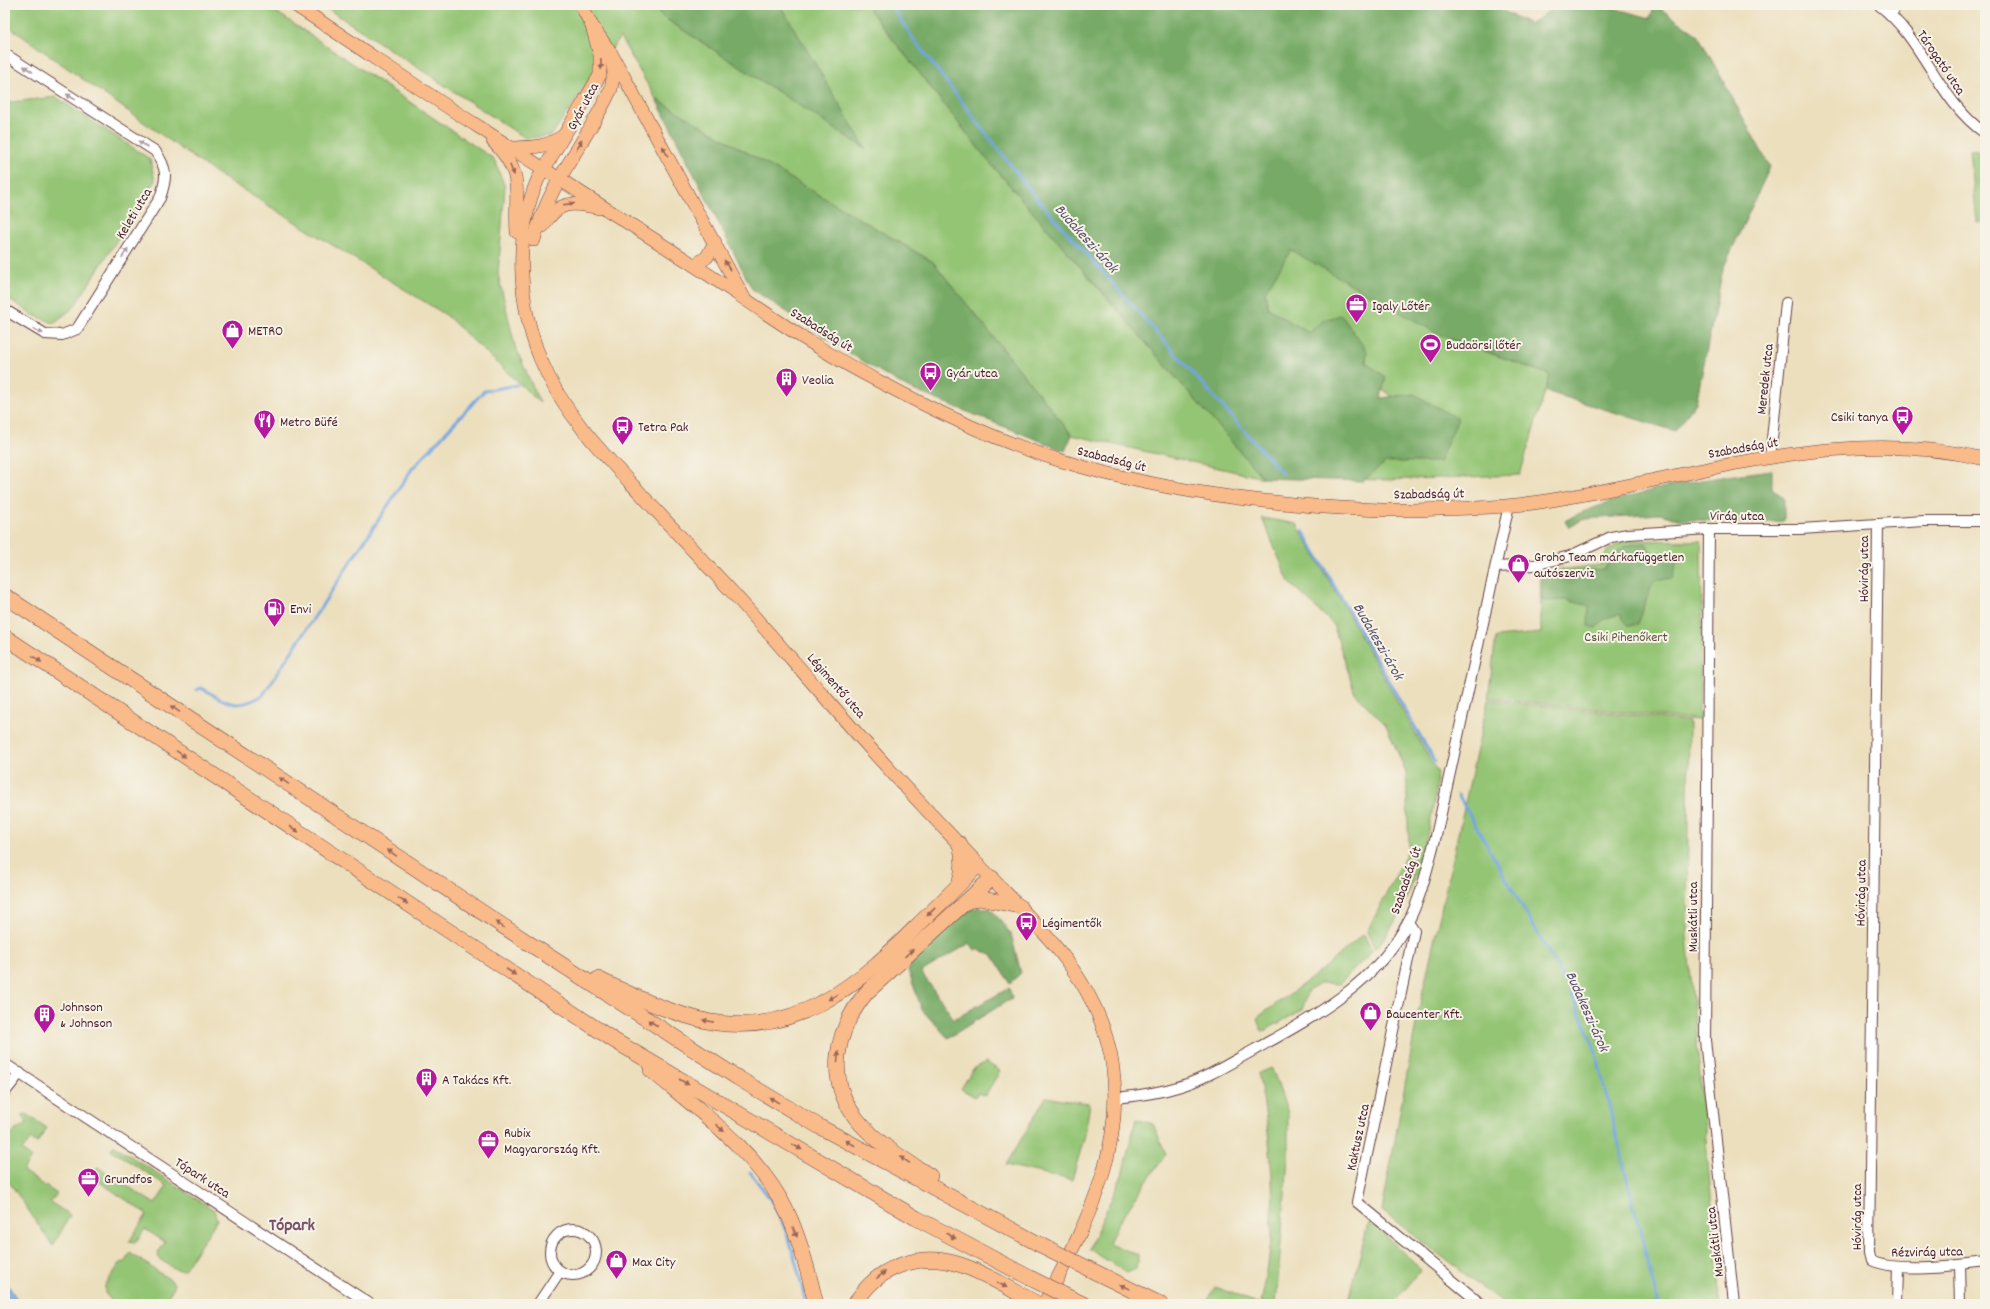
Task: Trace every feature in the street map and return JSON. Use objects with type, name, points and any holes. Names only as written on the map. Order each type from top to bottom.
[{"type":"highway","points":[[5,596],[533,946],[738,1078],[820,1127],[1037,1243],[1160,1304]]},
{"type":"highway","points":[[5,637],[615,1041],[916,1218],[1030,1278],[1078,1301]]},
{"type":"highway","points":[[959,885],[963,874],[964,862],[960,844]]},
{"type":"highway","points":[[533,946],[634,996],[677,1013],[713,1022],[756,1023],[804,1011],[821,1004],[843,991],[884,959],[978,865]]},
{"type":"highway","points":[[992,878],[880,979],[851,1012],[841,1036],[838,1061],[839,1084],[846,1102],[857,1119],[881,1144],[1020,1234]]},
{"type":"highway","points":[[968,901],[979,898],[1019,906]]},
{"type":"highway","points":[[615,1041],[721,1128],[755,1164],[769,1182],[788,1214],[797,1236],[816,1304]]},
{"type":"highway","points":[[855,1304],[870,1284],[885,1271],[921,1260],[934,1260],[960,1265],[1038,1304]]},
{"type":"main road","points":[[295,5],[480,128],[503,152],[518,183],[516,220],[518,255],[523,284]]},
{"type":"main road","name":"Gyár utca","points":[[560,179],[611,89],[614,73],[612,55],[592,26],[581,5]]},
{"type":"main road","name":"Gyár utca","points":[[544,168],[600,75],[600,55],[592,26]]},
{"type":"main road","points":[[612,55],[715,242],[745,300]]},
{"type":"main road","name":"Szabadság út","points":[[480,128],[695,265],[745,300],[826,352],[879,382],[991,434],[1054,459],[1108,474],[1186,490],[1319,507],[1406,510],[1509,505],[1563,498],[1770,458],[1828,451],[1880,448],[1948,452],[1985,459]]},
{"type":"main road","points":[[512,148],[535,147],[550,144],[564,135]]},
{"type":"main road","name":"Légimentő utca","points":[[544,168],[531,196],[523,229],[523,284],[530,326],[540,357],[569,411],[598,449],[774,638],[825,697],[978,865],[1042,929],[1070,964],[1098,1014],[1108,1040],[1112,1063],[1115,1098],[1110,1149],[1102,1182],[1085,1225],[1044,1304]]},
{"type":"main road","points":[[523,284],[545,204],[560,179]]},
{"type":"main road","points":[[534,240],[550,213],[564,204],[573,203],[606,209]]},
{"type":"main road","points":[[695,265],[707,257],[715,242]]},
{"type":"street","name":"Tárogató utca","points":[[1879,5],[1891,14],[1956,108],[1985,133]]},
{"type":"street","points":[[1891,14],[1897,5]]},
{"type":"street","name":"Keleti utca","points":[[5,54],[155,151],[164,164],[165,182],[160,198],[77,328],[62,335],[45,334],[5,310]]},
{"type":"street","name":"Meredek utca","points":[[1770,458],[1786,303]]},
{"type":"street","name":"Szabadság út","points":[[1115,1098],[1161,1092],[1204,1077],[1314,1017],[1337,1002],[1377,964],[1395,943],[1408,922],[1421,889],[1436,836],[1509,505]]},
{"type":"street","name":"Virág utca","points":[[1496,567],[1534,565],[1570,556],[1611,537],[1709,529],[1801,529],[1924,521],[1985,521]]},
{"type":"street","name":"Hóvirág utca","points":[[1872,1261],[1869,1253],[1878,524]]},
{"type":"street","name":"Muskátli utca","points":[[1709,529],[1705,1040],[1734,1304]]},
{"type":"street","name":"Kaktusz utca","points":[[1408,922],[1414,931],[1357,1202],[1481,1304]]},
{"type":"street","name":"Tópark utca","points":[[5,1064],[370,1304]]},
{"type":"street","points":[[5,1092],[20,1073]]},
{"type":"street","points":[[576,1229],[585,1233],[592,1240],[596,1252],[593,1264],[584,1273],[572,1275],[560,1271],[553,1264],[550,1254],[552,1244],[557,1236],[566,1231],[576,1229]]},
{"type":"street","name":"Rézvirág utca","points":[[1872,1261],[1879,1265],[1898,1267],[1960,1265],[1985,1262]]},
{"type":"street","points":[[1960,1265],[1961,1304]]},
{"type":"street","points":[[1897,1304],[1898,1267]]},
{"type":"street","points":[[538,1304],[560,1271]]},
{"type":"green space","points":[[5,5],[266,5],[494,159],[505,187],[498,274],[515,346],[540,403],[446,315],[214,172],[5,24]]},
{"type":"green space","points":[[322,5],[656,5],[660,15],[865,148],[780,5],[866,5],[986,158],[1263,478],[1072,435],[933,262],[656,99],[620,37],[551,136],[525,138]]},
{"type":"green space","points":[[656,5],[780,5],[866,149],[660,15]]},
{"type":"green space","points":[[866,5],[1494,5],[1495,7],[1531,24],[1557,5],[1602,5],[1650,18],[1655,5],[1698,35],[1770,167],[1723,269],[1696,403],[1675,431],[1545,391],[1550,375],[1438,334],[1291,250],[1265,292],[1268,308],[1309,333],[1324,320],[1341,315],[1367,351],[1366,363],[1386,377],[1381,398],[1414,394],[1458,419],[1439,462],[1386,462],[1363,481],[1263,478],[986,158]]},
{"type":"green space","points":[[56,97],[150,159],[155,181],[74,307],[54,323],[33,315],[5,296],[5,99],[11,102]]},
{"type":"green space","points":[[656,99],[933,262],[1072,435],[1065,451],[908,388],[859,359],[752,289]]},
{"type":"green space","points":[[1970,150],[1985,152],[1985,222],[1977,223]]},
{"type":"green space","name":"Budaörsi lőtér","points":[[1290,226],[1449,338],[1550,375],[1520,475],[1385,480],[1341,479],[1391,395],[1244,302]]},
{"type":"green space","points":[[1772,470],[1772,488],[1784,498],[1784,521],[1758,523],[1678,519],[1660,514],[1583,519],[1569,528],[1565,521],[1580,513],[1607,503],[1647,491],[1709,479]]},
{"type":"green space","points":[[1262,518],[1297,524],[1438,773],[1436,793],[1426,841],[1418,866],[1399,914],[1388,933],[1375,949],[1367,932],[1409,849],[1406,772],[1386,725],[1355,694],[1333,624],[1289,582]]},
{"type":"green space","name":"Csiki Pihenőkert","points":[[1625,540],[1701,541],[1702,624],[1699,720],[1488,698],[1496,637],[1541,633],[1540,572],[1601,565],[1607,551]]},
{"type":"green space","points":[[1646,543],[1652,554],[1677,560],[1673,578],[1654,581],[1638,625],[1627,625],[1620,614],[1606,618],[1596,628],[1588,626],[1589,606],[1566,600],[1542,601],[1542,574],[1604,569],[1613,556],[1621,549],[1631,545]]},
{"type":"green space","points":[[1488,700],[1689,721],[1687,936],[1720,1291],[1719,1304],[1504,1304],[1382,1211],[1418,1013]]},
{"type":"green space","points":[[980,907],[992,910],[1011,934],[1021,973],[1010,983],[993,956],[979,949],[975,950],[970,943],[921,972],[954,1019],[1009,988],[1012,998],[948,1038],[922,1010],[908,970],[913,958],[969,910]]},
{"type":"green space","points":[[1364,934],[1372,951],[1340,984],[1322,983],[1308,991],[1302,1010],[1262,1032],[1257,1018],[1314,976]]},
{"type":"green space","points":[[986,1062],[1000,1071],[985,1096],[978,1093],[975,1097],[961,1089],[973,1069]]},
{"type":"green space","points":[[1272,1068],[1288,1113],[1288,1159],[1276,1304],[1261,1302],[1267,1273],[1270,1245],[1272,1188],[1268,1130],[1258,1073]]},
{"type":"green space","points":[[1046,1097],[1090,1103],[1085,1135],[1072,1180],[1006,1165]]},
{"type":"green space","points":[[26,1114],[47,1128],[37,1143],[31,1139],[22,1150],[31,1157],[23,1171],[57,1194],[50,1202],[70,1215],[53,1246],[5,1176],[5,1137],[27,1123],[22,1115]]},
{"type":"green space","points":[[1136,1119],[1153,1124],[1166,1154],[1117,1225],[1109,1243],[1138,1255],[1136,1269],[1127,1273],[1089,1249],[1122,1175]]},
{"type":"green space","points":[[113,1146],[214,1210],[217,1220],[184,1270],[177,1270],[159,1259],[158,1253],[165,1242],[145,1229],[135,1243],[129,1242],[147,1214],[92,1177],[98,1167],[155,1204],[167,1186],[110,1149]]},
{"type":"green space","points":[[1369,1219],[1421,1270],[1393,1304],[1348,1304]]},
{"type":"green space","points":[[130,1253],[172,1281],[174,1284],[174,1287],[163,1304],[114,1304],[105,1293],[105,1285],[121,1262],[124,1263]]},
{"type":"green space","points":[[1215,1287],[1260,1304],[1206,1303]]},
{"type":"water","points":[[5,1280],[20,1304],[5,1304]]},
{"type":"waterway","name":"Budakeszi-árok","points":[[891,5],[914,40],[1033,194],[1282,473]]},
{"type":"waterway","points":[[197,690],[201,688],[224,701],[238,704],[254,700],[263,695],[412,469],[484,391],[517,385]]},
{"type":"waterway","name":"Budakeszi-árok","points":[[1303,531],[1435,762]]},
{"type":"waterway","name":"Budakeszi-árok","points":[[1458,795],[1568,986],[1595,1049],[1658,1304]]},
{"type":"waterway","points":[[750,1172],[767,1194],[784,1226],[789,1239],[806,1304]]},
{"type":"place","name":"Igaly Lőtér","points":[[1357,324]]},
{"type":"place","name":"METRO","points":[[232,350]]},
{"type":"place","name":"Budaörsi lőtér","points":[[1431,364]]},
{"type":"place","name":"Gyár utca","points":[[930,392]]},
{"type":"place","name":"Veolia","points":[[786,398]]},
{"type":"place","name":"Csiki tanya","points":[[1903,436]]},
{"type":"place","name":"Metro Büfé","points":[[264,440]]},
{"type":"place","name":"Tetra Pak","points":[[623,446]]},
{"type":"place","name":"Groho Team márkafüggetlen autószerviz","points":[[1519,584]]},
{"type":"place","name":"Envi","points":[[275,628]]},
{"type":"place","name":"Légimentők","points":[[1026,942]]},
{"type":"place","name":"Baucenter Kft.","points":[[1370,1032]]},
{"type":"place","name":"Johnson & Johnson","points":[[45,1034]]},
{"type":"place","name":"A Takács Kft.","points":[[426,1098]]},
{"type":"place","name":"Rubix Magyarország Kft.","points":[[489,1160]]},
{"type":"place","name":"Grundfos","points":[[88,1198]]},
{"type":"place","name":"Max City","points":[[616,1280]]},
{"type":"district","name":"Tópark","points":[[292,1224]]}]
